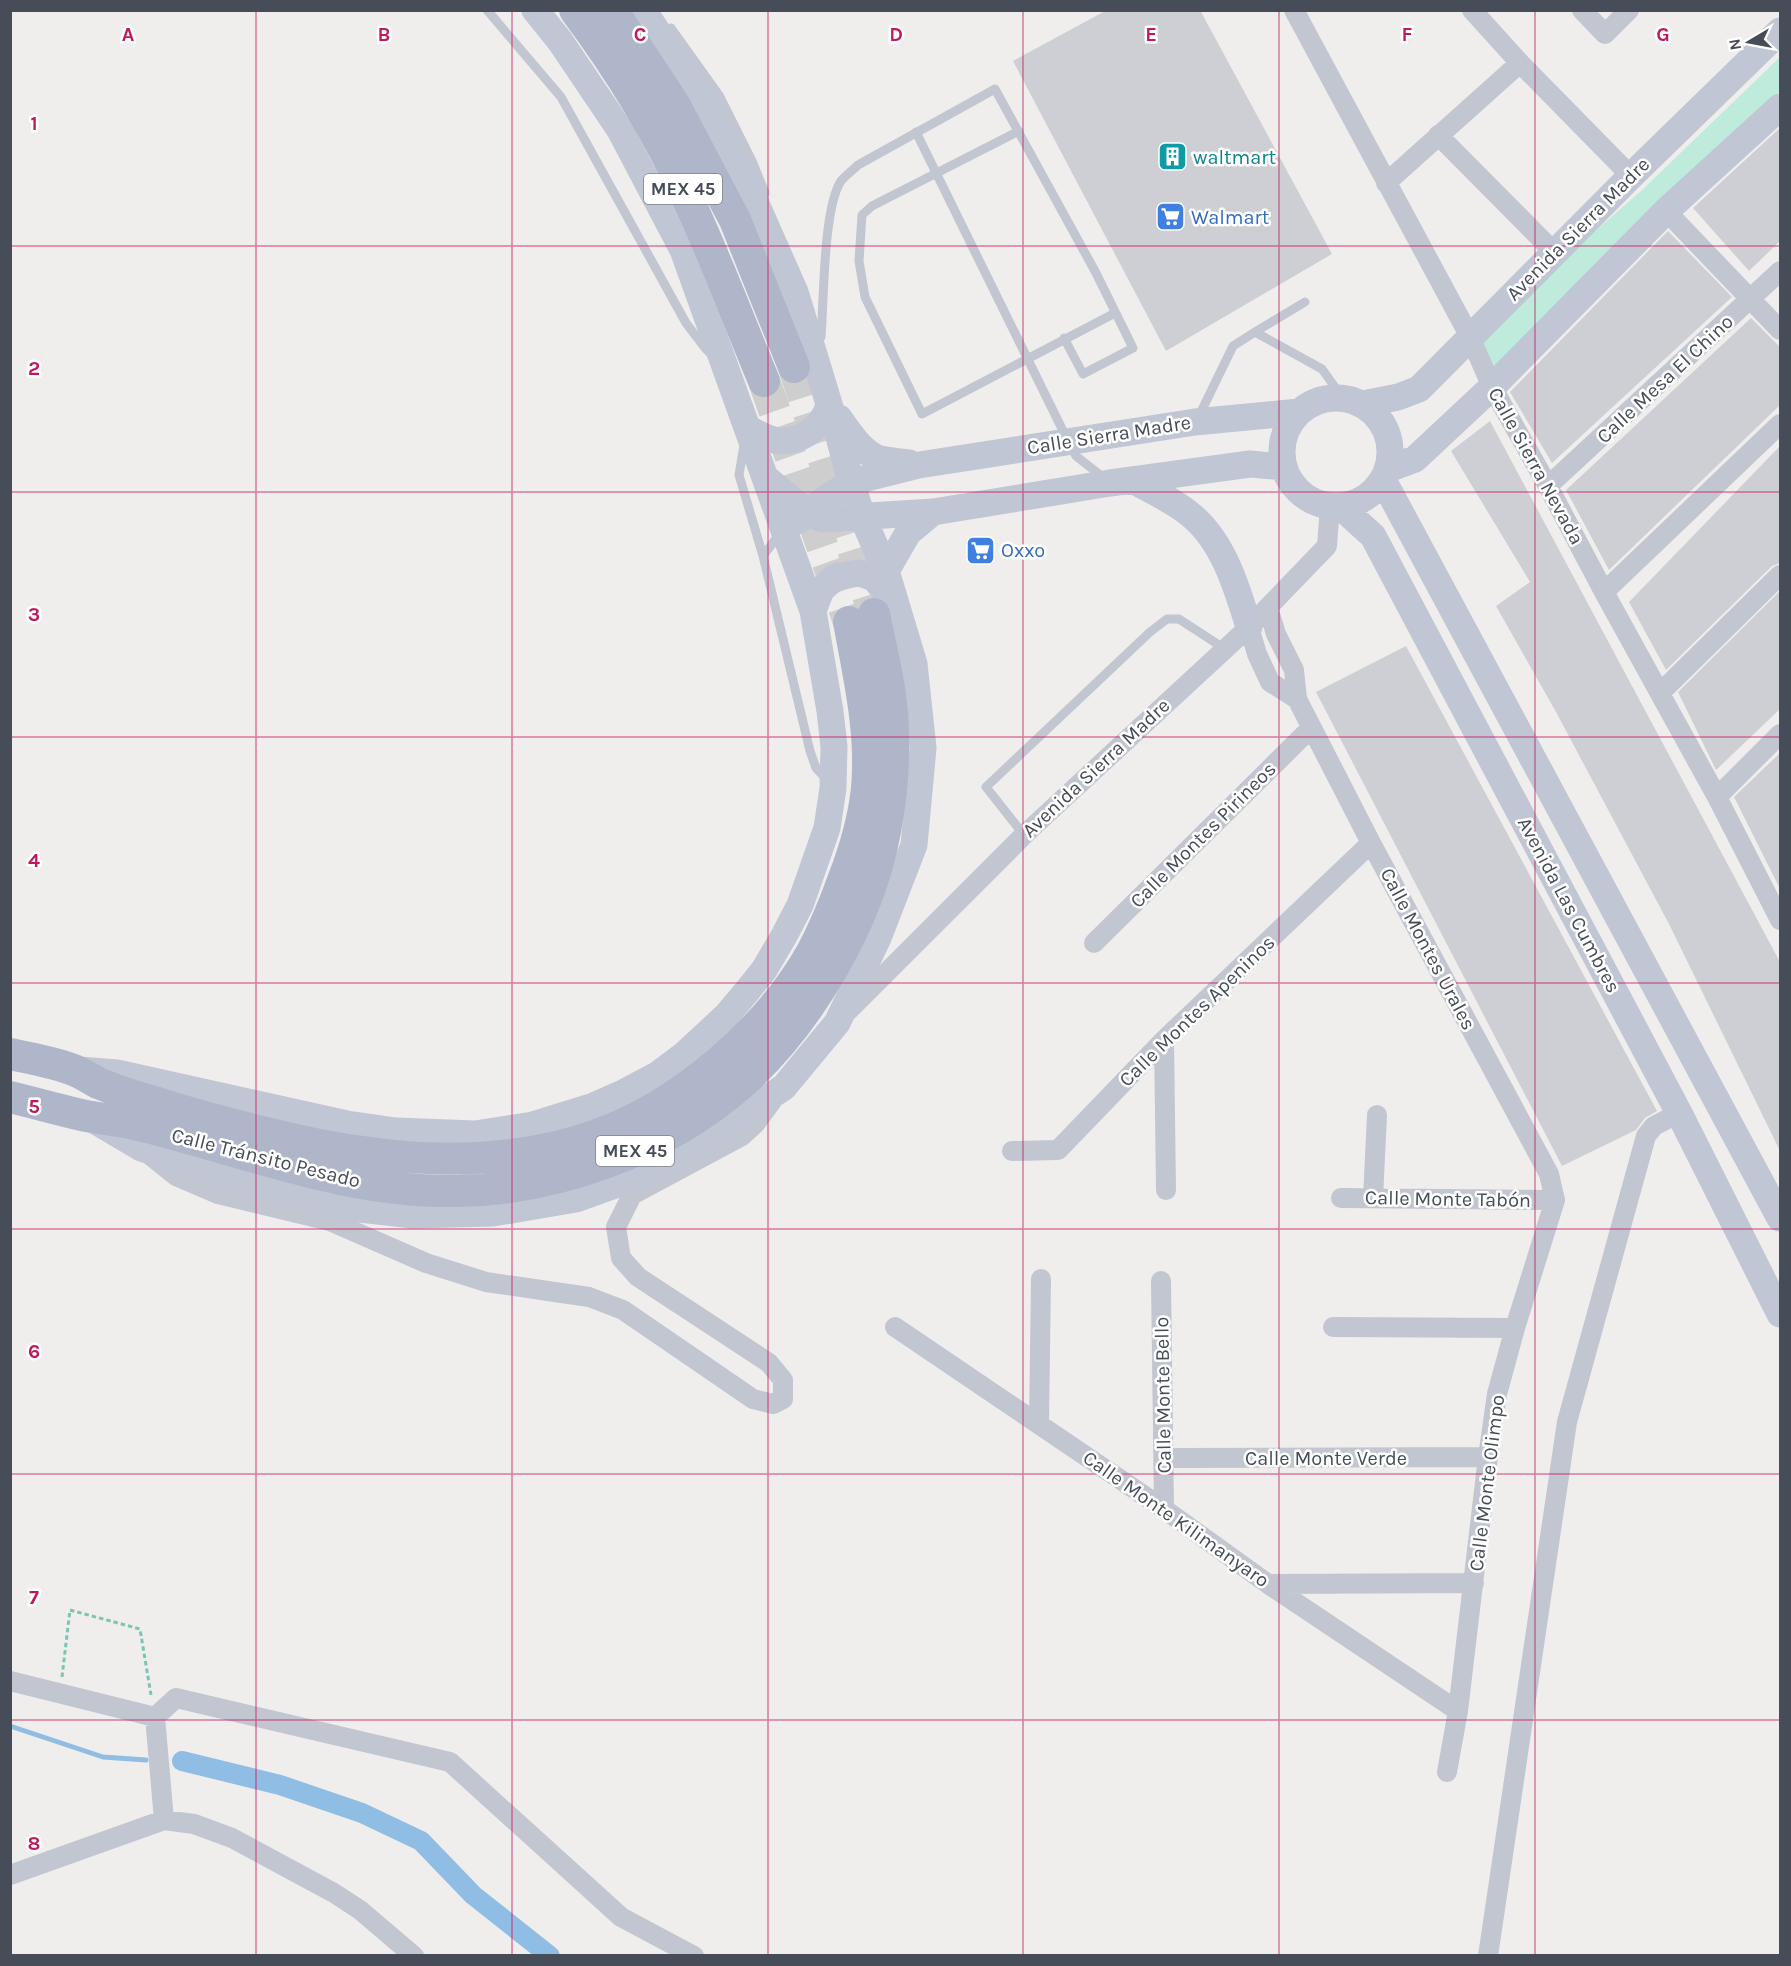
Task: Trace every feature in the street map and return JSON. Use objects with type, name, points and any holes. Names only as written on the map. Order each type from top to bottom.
[{"type":"main road","name":"MEX 45","points":[[575,10],[642,110],[688,199],[764,381]]},
{"type":"main road","name":"MEX 45","points":[[612,10],[674,104],[735,220],[808,372]]},
{"type":"main road","name":"Calle Tránsito Pesado","points":[[10,1054],[72,1069],[100,1083],[202,1117],[350,1151],[441,1159],[488,1157],[569,1144],[627,1122],[663,1102],[723,1059],[778,1002],[812,952],[836,900],[854,849],[867,788],[868,743],[865,705],[873,614]]},
{"type":"main road","name":"Calle Tránsito Pesado","points":[[10,1097],[86,1116],[141,1125],[251,1158],[326,1177],[420,1191],[459,1192],[533,1184],[558,1178],[629,1154],[694,1119],[740,1085],[762,1063],[802,1015],[843,951],[869,890],[885,834],[890,797],[893,732],[888,682],[873,614]]},
{"type":"street","points":[[72,1069],[117,1073],[347,1124],[396,1131],[475,1134],[532,1125],[591,1107],[625,1092],[657,1075],[686,1054],[727,1015],[759,976],[800,905],[827,828],[833,788],[834,747],[831,711],[813,611],[683,250],[620,130],[560,41],[535,10]]},
{"type":"street","name":"Calle Sierra Nevada","points":[[1294,10],[1470,337],[1492,387],[1717,796],[1775,894],[1780,920]]},
{"type":"street","points":[[1472,10],[1520,63],[1631,176]]},
{"type":"street","points":[[1582,10],[1605,34],[1629,10]]},
{"type":"street","points":[[654,15],[700,94],[753,197],[795,292],[808,372],[829,405],[858,443],[872,455],[919,465]]},
{"type":"street","name":"Avenida Sierra Madre","points":[[1352,400],[1398,397],[1419,389],[1554,252],[1780,31]]},
{"type":"street","points":[[1386,183],[1520,63]]},
{"type":"street","points":[[1386,475],[1390,444],[1381,421],[1352,400],[1329,398],[1313,402],[1299,412],[1287,428],[1282,447],[1284,467],[1293,486],[1309,500],[1335,507],[1357,503],[1372,493],[1386,475],[1415,459],[1492,387],[1666,211],[1780,107]]},
{"type":"street","points":[[1438,135],[1554,252]]},
{"type":"street","points":[[1666,211],[1780,330]]},
{"type":"street","name":"Calle Mesa El Chino","points":[[1548,486],[1780,271]]},
{"type":"street","points":[[747,428],[773,440],[792,439],[812,432],[826,417],[829,405]]},
{"type":"street","points":[[829,405],[862,516],[886,571]]},
{"type":"street","name":"Calle Sierra Madre","points":[[919,465],[1195,422],[1299,412]]},
{"type":"street","points":[[1604,592],[1780,424]]},
{"type":"street","points":[[764,476],[810,513],[822,519],[945,509],[1250,464],[1284,467]]},
{"type":"street","points":[[783,529],[810,513],[821,502],[851,482],[919,465]]},
{"type":"street","name":"Avenida Las Cumbres","points":[[1386,475],[1780,1218]]},
{"type":"street","points":[[1121,482],[1179,506],[1193,516],[1206,530],[1236,584],[1255,648],[1270,682],[1297,699]]},
{"type":"street","name":"Avenida Sierra Madre","points":[[838,1020],[1024,835],[1268,608],[1327,546],[1335,507]]},
{"type":"street","name":"Avenida Las Cumbres","points":[[1335,507],[1373,536],[1679,1113],[1780,1314]]},
{"type":"street","points":[[873,614],[886,571],[908,533],[945,509]]},
{"type":"street","points":[[86,1116],[141,1148],[176,1176],[218,1194],[330,1221],[426,1263],[486,1282],[589,1297],[623,1310],[753,1399],[773,1404],[783,1399],[783,1380],[769,1363],[638,1277],[621,1258],[616,1227],[632,1195],[742,1136],[755,1124],[838,1020],[878,938],[914,845],[923,748],[915,664],[873,614],[874,578],[859,573],[835,577],[821,590],[813,611]]},
{"type":"street","points":[[1660,693],[1780,575]]},
{"type":"street","name":"Calle Montes Urales","points":[[1268,608],[1276,634],[1294,670],[1297,699],[1311,728],[1549,1174],[1555,1200]]},
{"type":"street","name":"Calle Montes Pirineos","points":[[1094,943],[1311,728]]},
{"type":"street","points":[[1717,796],[1780,734]]},
{"type":"street","name":"Calle Montes Apeninos","points":[[1012,1151],[1058,1150],[1164,1040],[1371,843]]},
{"type":"street","points":[[1164,1040],[1166,1190]]},
{"type":"street","points":[[141,1148],[278,1192],[360,1209],[412,1215],[493,1213],[576,1199],[648,1173],[712,1135],[784,1087]]},
{"type":"street","points":[[1488,1956],[1568,1422],[1646,1136],[1654,1126],[1679,1113]]},
{"type":"street","points":[[1373,1198],[1377,1114]]},
{"type":"street","name":"Calle Monte Tabón","points":[[1341,1198],[1555,1200]]},
{"type":"street","name":"Calle Monte Olimpo","points":[[1447,1772],[1458,1711],[1497,1394],[1555,1200]]},
{"type":"street","points":[[1039,1424],[1041,1279]]},
{"type":"street","name":"Calle Monte Bello","points":[[1161,1281],[1164,1509]]},
{"type":"street","name":"Calle Monte Kilimanyaro","points":[[895,1327],[1164,1509],[1268,1584],[1458,1711]]},
{"type":"street","points":[[1333,1327],[1515,1328]]},
{"type":"street","name":"Calle Monte Verde","points":[[1164,1458],[1488,1457]]},
{"type":"street","points":[[1268,1584],[1474,1583]]},
{"type":"street","points":[[10,1681],[155,1717]]},
{"type":"street","points":[[155,1717],[176,1698],[450,1762],[621,1917],[694,1956]]},
{"type":"street","points":[[155,1717],[164,1820]]},
{"type":"street","points":[[10,1875],[164,1820],[194,1824],[232,1838],[295,1870],[360,1910],[414,1956]]},
{"type":"lane","points":[[487,10],[561,97],[686,323],[705,348],[724,365]]},
{"type":"lane","points":[[654,15],[719,95],[753,163],[770,206]]},
{"type":"lane","points":[[808,372],[822,337],[828,228],[834,197],[842,180],[858,165],[995,89],[1096,273],[1133,348],[1083,374],[1064,338]]},
{"type":"lane","points":[[916,132],[1076,456],[1121,482]]},
{"type":"lane","points":[[1019,132],[872,206],[862,215],[860,261],[865,297],[922,414],[1115,313]]},
{"type":"lane","points":[[787,250],[822,337]]},
{"type":"lane","points":[[1195,422],[1233,345],[1305,302]]},
{"type":"lane","points":[[1256,332],[1322,369],[1352,400]]},
{"type":"lane","points":[[747,428],[739,475],[762,556],[810,751],[816,768],[833,788]]},
{"type":"lane","points":[[762,556],[783,529]]},
{"type":"lane","points":[[1024,835],[986,787],[1150,632],[1167,619],[1179,619],[1225,649]]},
{"type":"path","points":[[60,1693],[70,1610],[140,1629],[155,1717]]},
{"type":"green space","points":[[1780,57],[1780,91],[1496,372],[1474,337],[1641,191]]},
{"type":"building","name":"waltmart","points":[[1107,10],[1200,10],[1332,254],[1166,351],[1013,61]]},
{"type":"building","points":[[1780,128],[1780,241],[1749,271],[1693,208]]},
{"type":"building","points":[[1668,231],[1732,297],[1552,463],[1510,392]]},
{"type":"building","points":[[1751,318],[1780,347],[1780,405],[1609,570],[1566,490]]},
{"type":"building","points":[[1490,421],[1780,962],[1780,1151],[1669,924],[1556,712],[1496,606],[1530,582],[1451,451]]},
{"type":"building","points":[[1780,446],[1780,563],[1772,566],[1666,670],[1629,602]]},
{"type":"building","points":[[1780,591],[1780,709],[1716,770],[1678,692]]},
{"type":"building","points":[[1406,646],[1657,1111],[1645,1118],[1636,1130],[1562,1166],[1316,692]]},
{"type":"building","points":[[1780,753],[1780,889],[1734,797]]},
{"type":"waterway","points":[[10,1726],[103,1757],[146,1760]]},
{"type":"waterway","points":[[182,1761],[280,1785],[362,1813],[421,1841],[473,1895],[550,1956]]},
{"type":"tunnel","points":[[794,367],[874,614]]},
{"type":"tunnel","points":[[764,381],[849,622]]},
{"type":"place","name":"waltmart","points":[[1172,157]]},
{"type":"place","name":"Walmart","points":[[1170,217]]},
{"type":"place","name":"Oxxo","points":[[980,550]]}]
